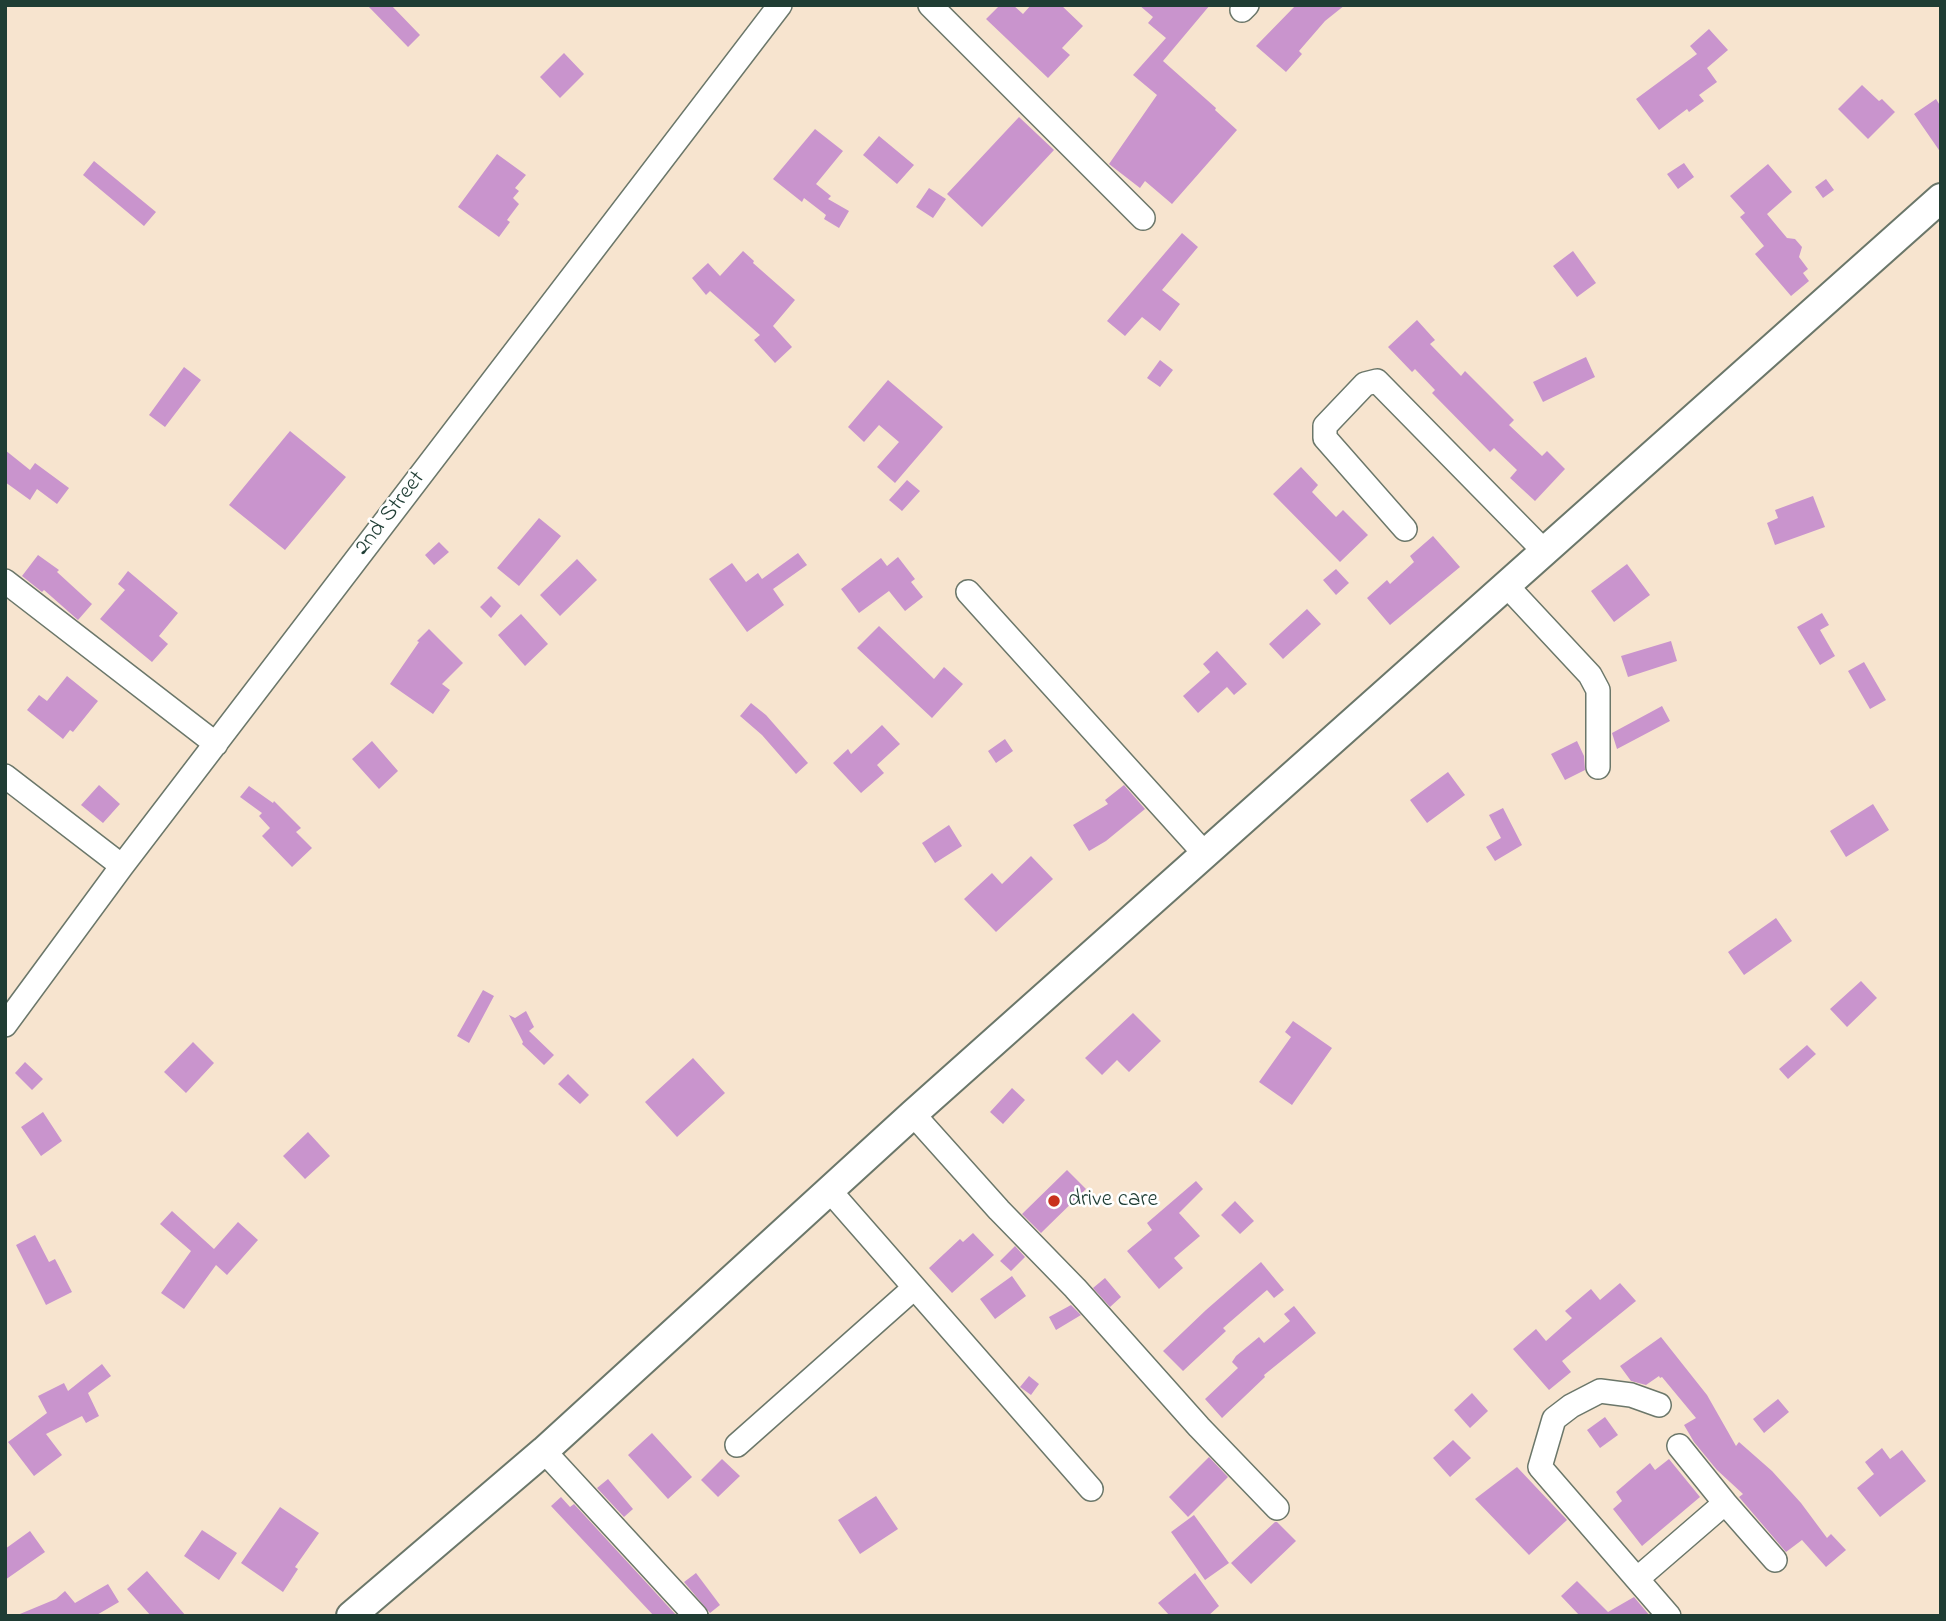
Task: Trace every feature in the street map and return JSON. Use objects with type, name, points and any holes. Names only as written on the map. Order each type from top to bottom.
[{"type":"main road","points":[[351,1616],[544,1451],[913,1114],[1941,198]]},
{"type":"street","name":"2nd Street","points":[[5,1025],[122,866],[780,5]]},
{"type":"street","points":[[930,5],[1143,218]]},
{"type":"street","points":[[1405,529],[1325,438],[1325,426],[1365,384],[1377,381],[1545,552]]},
{"type":"street","points":[[5,581],[216,744]]},
{"type":"street","points":[[1507,586],[1590,675],[1598,690],[1598,767]]},
{"type":"street","points":[[968,592],[1205,854]]},
{"type":"street","points":[[5,776],[122,866]]},
{"type":"street","points":[[913,1114],[999,1210],[1075,1288],[1199,1427],[1277,1508]]},
{"type":"street","points":[[830,1191],[1091,1489]]},
{"type":"street","points":[[737,1445],[914,1288]]},
{"type":"street","points":[[1658,1405],[1631,1395],[1600,1391],[1580,1401],[1554,1419],[1540,1466],[1668,1616]]},
{"type":"street","points":[[1679,1446],[1775,1560]]},
{"type":"street","points":[[544,1451],[696,1616]]},
{"type":"street","points":[[1637,1579],[1725,1503]]},
{"type":"building","points":[[367,5],[391,5],[420,35],[408,47]]},
{"type":"building","points":[[1000,5],[1013,5],[1023,14],[1031,5],[1061,5],[1083,26],[1062,48],[1070,55],[1048,78],[986,19]]},
{"type":"building","points":[[1139,5],[1210,5],[1163,61],[1237,130],[1172,204],[1145,181],[1140,188],[1109,164],[1157,95],[1133,75],[1166,38],[1148,23],[1153,17]]},
{"type":"building","points":[[1296,5],[1345,5],[1325,21],[1299,51],[1302,54],[1286,72],[1256,46]]},
{"type":"building","points":[[1709,29],[1728,50],[1707,68],[1717,82],[1699,95],[1704,101],[1689,112],[1687,109],[1659,130],[1636,99],[1697,54],[1690,46]]},
{"type":"building","points":[[564,53],[584,74],[560,98],[540,77]]},
{"type":"building","points":[[1862,85],[1895,112],[1868,139],[1838,109]]},
{"type":"building","points":[[1936,99],[1941,107],[1941,153],[1914,114]]},
{"type":"building","points":[[1019,117],[1054,150],[982,227],[947,194]]},
{"type":"building","points":[[815,129],[843,151],[816,184],[831,196],[828,199],[849,211],[839,228],[824,219],[826,215],[804,198],[802,202],[773,179]]},
{"type":"building","points":[[879,136],[914,165],[897,184],[863,155]]},
{"type":"building","points":[[497,154],[526,175],[515,188],[519,191],[513,198],[519,204],[499,237],[458,207]]},
{"type":"building","points":[[94,161],[156,212],[144,226],[83,175]]},
{"type":"building","points":[[1684,163],[1694,177],[1678,189],[1667,174]]},
{"type":"building","points":[[1768,164],[1792,192],[1767,214],[1787,238],[1795,239],[1802,247],[1799,257],[1808,269],[1803,273],[1809,281],[1791,296],[1755,254],[1764,246],[1740,217],[1745,213],[1730,196]]},
{"type":"building","points":[[1826,179],[1834,190],[1823,198],[1815,187]]},
{"type":"building","points":[[929,188],[946,199],[933,218],[916,207]]},
{"type":"building","points":[[1182,233],[1198,247],[1162,290],[1180,304],[1160,331],[1142,317],[1125,336],[1107,321]]},
{"type":"building","points":[[743,251],[795,300],[773,326],[792,347],[775,363],[754,340],[760,335],[710,291],[706,295],[692,278],[708,263],[720,276]]},
{"type":"building","points":[[1573,251],[1596,283],[1577,297],[1553,266]]},
{"type":"building","points":[[1417,320],[1435,340],[1430,344],[1461,376],[1465,371],[1514,420],[1509,425],[1542,456],[1547,451],[1565,469],[1535,501],[1510,478],[1517,470],[1494,448],[1490,452],[1432,393],[1435,390],[1415,369],[1412,372],[1388,347]]},
{"type":"building","points":[[1586,357],[1595,377],[1543,402],[1533,382]]},
{"type":"building","points":[[1160,360],[1173,370],[1160,387],[1147,378]]},
{"type":"building","points":[[184,367],[201,380],[165,427],[149,415]]},
{"type":"building","points":[[888,380],[943,427],[895,483],[877,467],[899,442],[879,425],[864,442],[848,427]]},
{"type":"building","points":[[290,431],[346,477],[285,550],[229,505]]},
{"type":"building","points":[[5,450],[30,470],[35,463],[69,488],[57,504],[37,489],[30,500],[5,482]]},
{"type":"building","points":[[1301,467],[1318,485],[1312,492],[1336,517],[1343,510],[1368,535],[1340,562],[1273,494]]},
{"type":"building","points":[[907,480],[920,491],[902,511],[889,500]]},
{"type":"building","points":[[1813,496],[1825,527],[1775,545],[1767,523],[1778,518],[1775,510]]},
{"type":"building","points":[[539,518],[561,536],[519,586],[497,568]]},
{"type":"building","points":[[1433,536],[1460,567],[1390,625],[1367,598],[1387,580],[1390,584],[1414,562],[1410,556]]},
{"type":"building","points":[[439,542],[449,552],[434,565],[425,555]]},
{"type":"building","points":[[798,553],[807,565],[773,589],[784,605],[747,632],[709,579],[732,563],[746,582],[758,573],[762,579]]},
{"type":"building","points":[[38,555],[59,570],[57,572],[92,604],[78,620],[44,590],[42,592],[22,576]]},
{"type":"building","points":[[898,557],[915,579],[911,582],[923,597],[905,611],[889,591],[859,613],[841,589],[881,558],[887,566]]},
{"type":"building","points":[[577,559],[597,580],[560,616],[540,595]]},
{"type":"building","points":[[1627,564],[1650,595],[1614,622],[1591,591]]},
{"type":"building","points":[[1336,569],[1349,583],[1336,595],[1323,580]]},
{"type":"building","points":[[128,571],[178,613],[159,636],[168,644],[152,662],[100,619],[125,590],[118,584]]},
{"type":"building","points":[[491,596],[501,606],[491,618],[480,607]]},
{"type":"building","points":[[1307,609],[1321,624],[1283,659],[1269,644]]},
{"type":"building","points":[[1822,613],[1829,625],[1820,630],[1835,656],[1820,665],[1797,627]]},
{"type":"building","points":[[521,614],[548,644],[525,666],[498,635]]},
{"type":"building","points":[[879,626],[934,679],[944,667],[963,684],[932,718],[857,648]]},
{"type":"building","points":[[429,629],[463,663],[442,684],[450,690],[433,714],[390,684],[419,642],[417,641]]},
{"type":"building","points":[[1671,641],[1677,661],[1628,677],[1621,656]]},
{"type":"building","points":[[1217,651],[1247,684],[1234,695],[1227,687],[1198,713],[1183,696],[1210,672],[1203,664]]},
{"type":"building","points":[[1864,662],[1886,700],[1870,709],[1848,671]]},
{"type":"building","points":[[67,676],[98,701],[73,732],[70,730],[63,739],[27,710],[39,695],[47,701]]},
{"type":"building","points":[[751,703],[766,715],[808,763],[796,774],[762,735],[740,716]]},
{"type":"building","points":[[1662,706],[1670,721],[1617,749],[1612,733]]},
{"type":"building","points":[[882,725],[900,744],[877,765],[884,773],[861,793],[833,763],[848,749],[851,754]]},
{"type":"building","points":[[1005,739],[1013,751],[996,763],[988,751]]},
{"type":"building","points":[[372,741],[398,771],[379,789],[352,759]]},
{"type":"building","points":[[1577,741],[1584,756],[1585,770],[1565,780],[1551,754]]},
{"type":"building","points":[[1448,772],[1465,795],[1427,823],[1410,800]]},
{"type":"building","points":[[99,785],[120,804],[103,823],[81,805]]},
{"type":"building","points":[[1124,785],[1145,809],[1106,841],[1089,851],[1073,825],[1108,804],[1105,800]]},
{"type":"building","points":[[249,786],[273,803],[274,801],[301,828],[296,832],[312,848],[292,867],[262,836],[270,828],[259,816],[262,813],[240,797]]},
{"type":"building","points":[[1873,804],[1889,830],[1846,857],[1830,831]]},
{"type":"building","points":[[1503,808],[1522,845],[1495,861],[1486,847],[1501,838],[1489,815]]},
{"type":"building","points":[[949,825],[962,846],[935,863],[922,843]]},
{"type":"building","points":[[1031,856],[1053,879],[996,932],[964,899],[992,873],[1002,884]]},
{"type":"building","points":[[1776,918],[1792,941],[1744,975],[1728,952]]},
{"type":"building","points":[[1861,981],[1877,998],[1847,1027],[1830,1009]]},
{"type":"building","points":[[483,990],[494,996],[469,1043],[457,1036]]},
{"type":"building","points":[[526,1011],[534,1027],[529,1031],[554,1055],[544,1065],[522,1044],[509,1015],[515,1018]]},
{"type":"building","points":[[1133,1013],[1161,1041],[1129,1072],[1117,1060],[1102,1075],[1085,1058]]},
{"type":"building","points":[[1293,1021],[1332,1048],[1292,1105],[1259,1082],[1291,1037],[1285,1032]]},
{"type":"building","points":[[193,1042],[214,1063],[186,1093],[164,1072]]},
{"type":"building","points":[[1807,1045],[1816,1054],[1788,1079],[1779,1069]]},
{"type":"building","points":[[693,1058],[725,1093],[677,1137],[645,1102]]},
{"type":"building","points":[[25,1062],[43,1079],[32,1090],[15,1073]]},
{"type":"building","points":[[568,1074],[589,1095],[580,1104],[558,1084]]},
{"type":"building","points":[[1012,1088],[1025,1100],[1003,1124],[990,1112]]},
{"type":"building","points":[[43,1112],[62,1141],[41,1156],[21,1127]]},
{"type":"building","points":[[308,1132],[330,1156],[305,1179],[283,1156]]},
{"type":"building","name":"drive care","points":[[1067,1170],[1086,1189],[1041,1233],[1022,1214]]},
{"type":"building","points":[[1196,1181],[1203,1189],[1179,1213],[1200,1236],[1174,1258],[1183,1268],[1159,1289],[1127,1251],[1152,1230],[1147,1223]]},
{"type":"building","points":[[1235,1201],[1254,1221],[1240,1234],[1221,1215]]},
{"type":"building","points":[[172,1211],[214,1249],[238,1222],[258,1240],[227,1275],[216,1265],[184,1309],[161,1293],[191,1251],[160,1224]]},
{"type":"building","points":[[973,1233],[994,1255],[952,1293],[929,1268],[960,1239],[963,1242]]},
{"type":"building","points":[[35,1235],[49,1262],[55,1259],[72,1292],[46,1305],[16,1245]]},
{"type":"building","points":[[1015,1246],[1025,1257],[1011,1271],[1000,1261]]},
{"type":"building","points":[[1261,1262],[1284,1290],[1274,1298],[1267,1290],[1223,1328],[1226,1331],[1183,1371],[1163,1351]]},
{"type":"building","points":[[1012,1276],[1026,1296],[995,1319],[980,1299]]},
{"type":"building","points":[[1105,1278],[1121,1297],[1110,1307],[1093,1288]]},
{"type":"building","points":[[1620,1283],[1636,1301],[1562,1361],[1571,1372],[1549,1390],[1513,1349],[1536,1329],[1546,1341],[1572,1318],[1565,1311],[1591,1289],[1600,1300]]},
{"type":"building","points":[[1071,1305],[1081,1315],[1056,1330],[1049,1317]]},
{"type":"building","points":[[1294,1306],[1316,1333],[1264,1375],[1265,1377],[1222,1418],[1205,1399],[1238,1368],[1232,1362],[1236,1356],[1259,1337],[1264,1343],[1290,1321],[1284,1314]]},
{"type":"building","points":[[1661,1337],[1707,1395],[1736,1446],[1739,1442],[1772,1471],[1801,1503],[1827,1538],[1831,1534],[1846,1550],[1826,1567],[1802,1540],[1786,1552],[1739,1497],[1743,1494],[1717,1470],[1694,1442],[1684,1425],[1696,1418],[1662,1377],[1659,1376],[1646,1385],[1631,1381],[1620,1366]]},
{"type":"building","points":[[102,1364],[111,1376],[88,1393],[99,1416],[86,1423],[82,1416],[46,1434],[62,1455],[34,1476],[8,1442],[47,1413],[38,1396],[64,1383],[68,1391]]},
{"type":"building","points":[[1029,1376],[1039,1384],[1031,1395],[1020,1387]]},
{"type":"building","points":[[1472,1393],[1488,1411],[1470,1428],[1454,1410]]},
{"type":"building","points":[[1778,1399],[1789,1412],[1764,1433],[1753,1419]]},
{"type":"building","points":[[1605,1417],[1618,1435],[1600,1448],[1587,1430]]},
{"type":"building","points":[[652,1433],[692,1477],[668,1499],[628,1455]]},
{"type":"building","points":[[1453,1440],[1471,1458],[1450,1477],[1433,1458]]},
{"type":"building","points":[[1882,1448],[1890,1459],[1902,1450],[1926,1481],[1880,1517],[1857,1488],[1874,1474],[1865,1462]]},
{"type":"building","points":[[1209,1457],[1228,1477],[1188,1517],[1169,1497]]},
{"type":"building","points":[[722,1459],[740,1476],[718,1497],[701,1480]]},
{"type":"building","points":[[1669,1459],[1700,1497],[1642,1546],[1613,1509],[1622,1501],[1616,1492],[1650,1463],[1655,1470]]},
{"type":"building","points":[[1517,1467],[1567,1520],[1529,1555],[1475,1499]]},
{"type":"building","points":[[608,1479],[633,1509],[624,1517],[597,1488]]},
{"type":"building","points":[[876,1496],[898,1529],[860,1554],[838,1520]]},
{"type":"building","points":[[561,1497],[570,1507],[574,1504],[677,1616],[654,1616],[551,1506]]},
{"type":"building","points":[[280,1507],[319,1533],[295,1567],[298,1569],[283,1592],[241,1563]]},
{"type":"building","points":[[1194,1515],[1229,1563],[1205,1580],[1171,1532]]},
{"type":"building","points":[[1275,1522],[1296,1541],[1251,1584],[1231,1563]]},
{"type":"building","points":[[202,1530],[237,1553],[219,1580],[184,1556]]},
{"type":"building","points":[[30,1531],[45,1552],[5,1580],[5,1549]]},
{"type":"building","points":[[147,1571],[186,1616],[151,1616],[127,1589]]},
{"type":"building","points":[[696,1573],[720,1605],[710,1613],[684,1582]]},
{"type":"building","points":[[1195,1573],[1219,1606],[1208,1616],[1170,1616],[1158,1603]]},
{"type":"building","points":[[1577,1581],[1608,1612],[1634,1597],[1650,1616],[1580,1616],[1561,1596]]},
{"type":"building","points":[[108,1584],[119,1602],[95,1616],[15,1616],[56,1599],[65,1591],[75,1603]]},
{"type":"place","name":"drive care","points":[[1054,1201]]}]
